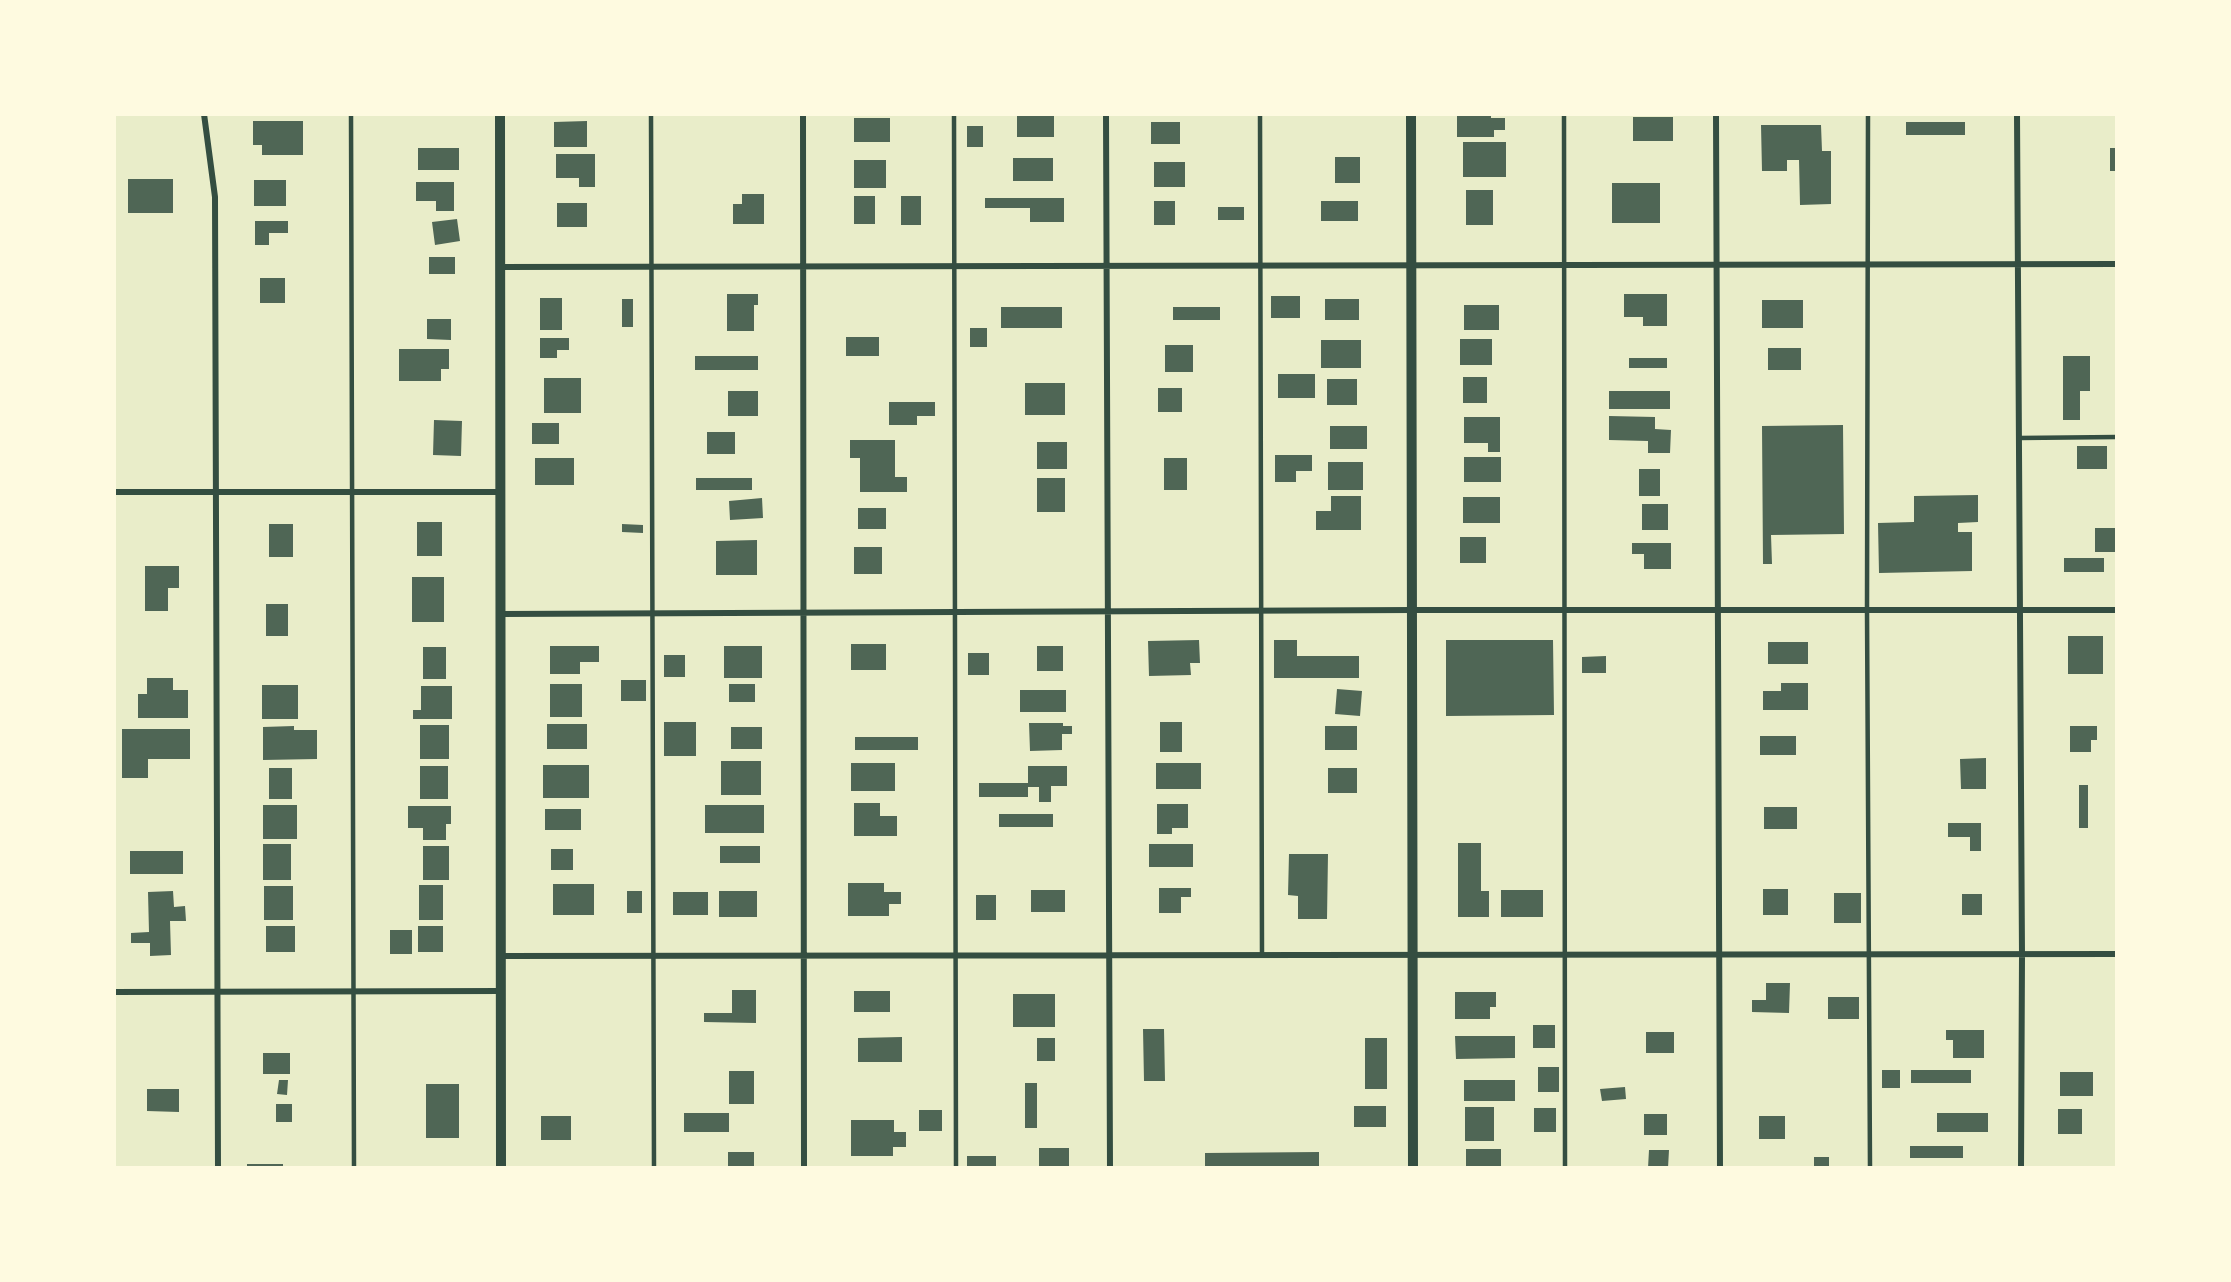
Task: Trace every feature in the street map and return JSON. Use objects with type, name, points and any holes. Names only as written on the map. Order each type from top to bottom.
[{"type":"street","points":[[204,114],[215,197],[218,1168]]},
{"type":"street","points":[[500,114],[501,1168]]},
{"type":"street","points":[[803,114],[804,1168]]},
{"type":"street","points":[[1106,114],[1110,1168]]},
{"type":"street","points":[[1411,114],[1414,610],[1413,1168]]},
{"type":"street","points":[[1716,114],[1720,1168]]},
{"type":"street","points":[[2017,114],[2022,955],[2021,1168]]},
{"type":"street","points":[[501,267],[2117,264]]},
{"type":"street","points":[[114,492],[500,492]]},
{"type":"street","points":[[501,614],[2117,610]]},
{"type":"street","points":[[502,956],[2117,954]]},
{"type":"street","points":[[114,992],[502,991]]},
{"type":"lane","points":[[351,114],[354,1168]]},
{"type":"lane","points":[[651,114],[654,1168]]},
{"type":"lane","points":[[954,114],[956,1168]]},
{"type":"lane","points":[[1260,114],[1262,955]]},
{"type":"lane","points":[[1564,114],[1565,1168]]},
{"type":"lane","points":[[1868,114],[1867,610],[1870,1168]]},
{"type":"lane","points":[[2019,438],[2117,437]]},
{"type":"building","points":[[1017,114],[1054,114],[1054,137],[1017,137]]},
{"type":"building","points":[[1457,114],[1491,114],[1491,118],[1505,118],[1505,130],[1494,130],[1494,137],[1457,137]]},
{"type":"building","points":[[1633,117],[1673,117],[1673,141],[1633,141]]},
{"type":"building","points":[[854,118],[890,118],[890,142],[854,142]]},
{"type":"building","points":[[253,121],[303,121],[303,155],[262,155],[262,145],[253,145]]},
{"type":"building","points":[[587,121],[587,147],[554,147],[554,122]]},
{"type":"building","points":[[1151,122],[1180,122],[1180,144],[1151,144]]},
{"type":"building","points":[[1906,122],[1965,122],[1965,135],[1906,135]]},
{"type":"building","points":[[1761,125],[1821,125],[1822,151],[1831,151],[1831,204],[1800,205],[1799,160],[1787,160],[1787,171],[1762,171]]},
{"type":"building","points":[[967,126],[983,126],[983,147],[967,147]]},
{"type":"building","points":[[1463,142],[1506,142],[1506,177],[1463,177]]},
{"type":"building","points":[[418,148],[459,148],[459,170],[418,170]]},
{"type":"building","points":[[2110,148],[2117,148],[2117,171],[2110,171]]},
{"type":"building","points":[[556,154],[595,154],[595,187],[579,187],[579,178],[556,178]]},
{"type":"building","points":[[1335,157],[1360,157],[1360,183],[1335,183]]},
{"type":"building","points":[[1013,158],[1053,158],[1053,181],[1013,181]]},
{"type":"building","points":[[854,160],[886,160],[886,188],[854,188]]},
{"type":"building","points":[[1154,162],[1185,162],[1185,187],[1154,187]]},
{"type":"building","points":[[128,179],[173,179],[173,213],[128,213]]},
{"type":"building","points":[[254,180],[286,180],[286,206],[254,206]]},
{"type":"building","points":[[416,182],[454,182],[454,211],[436,211],[436,201],[416,201]]},
{"type":"building","points":[[1612,183],[1660,183],[1660,223],[1612,223]]},
{"type":"building","points":[[1466,190],[1493,190],[1493,225],[1466,225]]},
{"type":"building","points":[[742,194],[764,194],[764,224],[733,224],[733,204],[742,204]]},
{"type":"building","points":[[854,196],[875,196],[875,224],[854,224]]},
{"type":"building","points":[[901,196],[921,196],[921,225],[901,225]]},
{"type":"building","points":[[985,198],[1064,198],[1064,222],[1030,222],[1030,208],[985,208]]},
{"type":"building","points":[[1154,201],[1175,201],[1175,225],[1154,225]]},
{"type":"building","points":[[1321,201],[1358,201],[1358,221],[1321,221]]},
{"type":"building","points":[[557,203],[587,203],[587,227],[557,227]]},
{"type":"building","points":[[1218,207],[1244,207],[1244,220],[1218,220]]},
{"type":"building","points":[[457,219],[460,241],[435,245],[432,222]]},
{"type":"building","points":[[255,221],[288,221],[288,233],[269,233],[269,245],[255,245]]},
{"type":"building","points":[[429,257],[455,257],[455,274],[429,274]]},
{"type":"building","points":[[260,278],[285,278],[285,303],[260,303]]},
{"type":"building","points":[[727,294],[758,294],[758,305],[754,305],[754,331],[727,331]]},
{"type":"building","points":[[1624,294],[1667,294],[1667,326],[1643,326],[1643,317],[1624,317]]},
{"type":"building","points":[[1271,296],[1300,296],[1300,318],[1271,318]]},
{"type":"building","points":[[540,298],[562,298],[562,330],[540,330]]},
{"type":"building","points":[[622,299],[633,299],[633,327],[622,327]]},
{"type":"building","points":[[1325,299],[1359,299],[1359,320],[1325,320]]},
{"type":"building","points":[[1762,300],[1803,300],[1803,328],[1762,328]]},
{"type":"building","points":[[1464,305],[1499,305],[1499,330],[1464,330]]},
{"type":"building","points":[[1001,307],[1062,307],[1062,328],[1001,328]]},
{"type":"building","points":[[1173,307],[1220,307],[1220,320],[1173,320]]},
{"type":"building","points":[[427,319],[451,319],[451,340],[427,339]]},
{"type":"building","points":[[970,328],[987,328],[987,347],[970,347]]},
{"type":"building","points":[[846,337],[879,337],[879,356],[846,356]]},
{"type":"building","points":[[540,338],[569,338],[569,350],[557,350],[557,358],[540,358]]},
{"type":"building","points":[[1460,339],[1492,339],[1492,365],[1460,365]]},
{"type":"building","points":[[1321,340],[1361,340],[1361,368],[1321,368]]},
{"type":"building","points":[[1165,345],[1193,345],[1193,372],[1165,372]]},
{"type":"building","points":[[1768,348],[1801,348],[1801,370],[1768,370]]},
{"type":"building","points":[[399,349],[449,349],[449,369],[441,369],[441,381],[399,381]]},
{"type":"building","points":[[695,356],[758,356],[758,370],[695,370]]},
{"type":"building","points":[[2063,356],[2090,356],[2090,391],[2080,391],[2080,420],[2063,420]]},
{"type":"building","points":[[1629,358],[1667,358],[1667,368],[1629,368]]},
{"type":"building","points":[[1278,374],[1315,374],[1315,398],[1278,398]]},
{"type":"building","points":[[1463,377],[1487,377],[1487,403],[1463,403]]},
{"type":"building","points":[[544,378],[581,378],[581,413],[544,413]]},
{"type":"building","points":[[1327,379],[1357,379],[1357,405],[1327,405]]},
{"type":"building","points":[[1025,383],[1065,383],[1065,415],[1025,415]]},
{"type":"building","points":[[1158,388],[1182,388],[1182,412],[1158,412]]},
{"type":"building","points":[[728,391],[758,391],[758,416],[728,416]]},
{"type":"building","points":[[1609,391],[1670,391],[1670,409],[1609,409]]},
{"type":"building","points":[[889,402],[935,402],[935,416],[917,416],[917,425],[889,425]]},
{"type":"building","points":[[1609,416],[1655,417],[1655,429],[1671,430],[1670,453],[1648,453],[1648,441],[1609,440]]},
{"type":"building","points":[[1464,417],[1500,417],[1500,452],[1488,452],[1488,443],[1464,443]]},
{"type":"building","points":[[434,420],[462,421],[461,456],[433,455]]},
{"type":"building","points":[[532,423],[559,423],[559,444],[532,444]]},
{"type":"building","points":[[1843,425],[1844,534],[1771,535],[1772,564],[1763,564],[1762,426]]},
{"type":"building","points":[[1330,426],[1367,426],[1367,449],[1330,449]]},
{"type":"building","points":[[707,432],[735,432],[735,454],[707,454]]},
{"type":"building","points":[[850,440],[895,440],[895,477],[907,477],[907,492],[860,492],[860,458],[850,458]]},
{"type":"building","points":[[1037,442],[1067,442],[1067,469],[1037,469]]},
{"type":"building","points":[[2077,446],[2107,446],[2107,469],[2077,469]]},
{"type":"building","points":[[1275,455],[1312,455],[1312,471],[1296,471],[1296,482],[1275,482]]},
{"type":"building","points":[[1464,457],[1501,457],[1501,482],[1464,482]]},
{"type":"building","points":[[535,458],[574,458],[574,485],[535,485]]},
{"type":"building","points":[[1164,458],[1187,458],[1187,490],[1164,490]]},
{"type":"building","points":[[1328,462],[1363,462],[1363,490],[1328,490]]},
{"type":"building","points":[[1639,469],[1660,469],[1660,496],[1639,496]]},
{"type":"building","points":[[696,478],[752,478],[752,490],[696,490]]},
{"type":"building","points":[[1037,478],[1065,478],[1065,512],[1037,512]]},
{"type":"building","points":[[1978,495],[1978,522],[1958,523],[1958,532],[1972,532],[1972,571],[1879,573],[1878,523],[1914,522],[1914,496]]},
{"type":"building","points":[[1331,496],[1361,496],[1361,530],[1316,530],[1316,511],[1331,511]]},
{"type":"building","points":[[1463,497],[1500,497],[1500,523],[1463,523]]},
{"type":"building","points":[[762,498],[763,518],[730,520],[729,501]]},
{"type":"building","points":[[1642,504],[1668,504],[1668,530],[1642,530]]},
{"type":"building","points":[[858,508],[886,508],[886,529],[858,529]]},
{"type":"building","points":[[417,522],[442,522],[442,556],[417,556]]},
{"type":"building","points":[[269,524],[293,524],[293,557],[269,557]]},
{"type":"building","points":[[622,524],[643,525],[643,533],[622,532]]},
{"type":"building","points":[[2095,528],[2117,528],[2117,552],[2095,552]]},
{"type":"building","points":[[1460,537],[1486,537],[1486,563],[1460,563]]},
{"type":"building","points":[[757,540],[757,575],[716,575],[716,541]]},
{"type":"building","points":[[1632,543],[1671,543],[1671,569],[1644,569],[1644,554],[1632,554]]},
{"type":"building","points":[[854,547],[882,547],[882,574],[854,574]]},
{"type":"building","points":[[2064,558],[2104,558],[2104,572],[2064,572]]},
{"type":"building","points":[[145,566],[179,566],[179,588],[168,588],[168,611],[145,611]]},
{"type":"building","points":[[412,577],[444,577],[444,622],[412,622]]},
{"type":"building","points":[[266,604],[288,604],[288,636],[266,636]]},
{"type":"building","points":[[2068,636],[2103,636],[2103,674],[2068,674]]},
{"type":"building","points":[[1199,640],[1200,663],[1190,663],[1191,675],[1149,676],[1148,641]]},
{"type":"building","points":[[1274,640],[1297,640],[1297,656],[1359,656],[1359,678],[1274,678]]},
{"type":"building","points":[[1446,640],[1553,640],[1554,715],[1446,716]]},
{"type":"building","points":[[1768,642],[1808,642],[1808,664],[1768,664]]},
{"type":"building","points":[[851,644],[886,644],[886,670],[851,670]]},
{"type":"building","points":[[550,646],[599,646],[599,662],[580,662],[580,674],[550,674]]},
{"type":"building","points":[[724,646],[762,646],[762,678],[724,678]]},
{"type":"building","points":[[1037,646],[1063,646],[1063,671],[1037,671]]},
{"type":"building","points":[[423,647],[446,647],[446,679],[423,679]]},
{"type":"building","points":[[968,653],[989,653],[989,675],[968,675]]},
{"type":"building","points":[[664,655],[685,655],[685,677],[664,677]]},
{"type":"building","points":[[1606,656],[1606,673],[1582,673],[1582,657]]},
{"type":"building","points":[[147,678],[173,678],[173,690],[188,690],[188,718],[138,718],[138,694],[147,694]]},
{"type":"building","points":[[621,680],[646,680],[646,701],[621,701]]},
{"type":"building","points":[[1781,683],[1808,683],[1808,710],[1763,710],[1763,691],[1781,691]]},
{"type":"building","points":[[550,684],[582,684],[582,717],[550,717]]},
{"type":"building","points":[[729,684],[755,684],[755,702],[729,702]]},
{"type":"building","points":[[262,685],[298,685],[298,719],[262,719]]},
{"type":"building","points":[[421,686],[452,686],[452,719],[413,719],[413,710],[421,710]]},
{"type":"building","points":[[1337,689],[1362,691],[1360,716],[1335,714]]},
{"type":"building","points":[[1020,690],[1066,690],[1066,712],[1020,712]]},
{"type":"building","points":[[664,722],[696,722],[696,756],[664,756]]},
{"type":"building","points":[[1160,722],[1182,722],[1182,752],[1160,752]]},
{"type":"building","points":[[1029,723],[1063,723],[1063,726],[1072,726],[1072,734],[1062,734],[1062,750],[1030,751]]},
{"type":"building","points":[[547,724],[587,724],[587,749],[547,749]]},
{"type":"building","points":[[420,725],[449,725],[449,759],[420,759]]},
{"type":"building","points":[[294,726],[294,730],[317,730],[317,759],[263,760],[263,727]]},
{"type":"building","points":[[1325,726],[1357,726],[1357,750],[1325,750]]},
{"type":"building","points":[[2070,726],[2097,726],[2097,740],[2091,740],[2091,752],[2070,752]]},
{"type":"building","points":[[731,727],[762,727],[762,749],[731,749]]},
{"type":"building","points":[[122,729],[190,729],[190,759],[148,759],[148,778],[122,778]]},
{"type":"building","points":[[1760,736],[1796,736],[1796,755],[1760,755]]},
{"type":"building","points":[[855,737],[918,737],[918,750],[855,750]]},
{"type":"building","points":[[1986,758],[1986,789],[1961,789],[1960,759]]},
{"type":"building","points":[[721,761],[761,761],[761,795],[721,795]]},
{"type":"building","points":[[851,763],[895,763],[895,791],[851,791]]},
{"type":"building","points":[[1156,763],[1201,763],[1201,789],[1156,789]]},
{"type":"building","points":[[543,765],[589,765],[589,798],[543,798]]},
{"type":"building","points":[[420,766],[448,766],[448,799],[420,799]]},
{"type":"building","points":[[1028,766],[1067,766],[1067,786],[1051,786],[1051,802],[1039,802],[1039,787],[1028,787],[1028,797],[979,797],[979,783],[1028,783]]},
{"type":"building","points":[[269,768],[292,768],[292,799],[269,799]]},
{"type":"building","points":[[1328,768],[1357,768],[1357,793],[1328,793]]},
{"type":"building","points":[[2079,785],[2088,785],[2088,828],[2079,828]]},
{"type":"building","points":[[854,803],[880,803],[880,816],[897,816],[897,836],[854,836]]},
{"type":"building","points":[[1157,804],[1188,804],[1188,828],[1172,828],[1172,834],[1157,834]]},
{"type":"building","points":[[263,805],[297,805],[297,839],[263,839]]},
{"type":"building","points":[[705,805],[764,805],[764,833],[705,833]]},
{"type":"building","points":[[408,806],[451,806],[451,824],[446,824],[446,840],[423,840],[423,828],[408,828]]},
{"type":"building","points":[[1764,807],[1797,807],[1797,829],[1764,829]]},
{"type":"building","points":[[545,809],[581,809],[581,830],[545,830]]},
{"type":"building","points":[[999,814],[1053,814],[1053,827],[999,827]]},
{"type":"building","points":[[1948,823],[1981,823],[1981,851],[1970,851],[1970,837],[1948,837]]},
{"type":"building","points":[[1458,843],[1481,843],[1481,891],[1489,891],[1489,917],[1458,917]]},
{"type":"building","points":[[263,844],[291,844],[291,880],[263,880]]},
{"type":"building","points":[[1149,844],[1193,844],[1193,867],[1149,867]]},
{"type":"building","points":[[423,846],[449,846],[449,880],[423,880]]},
{"type":"building","points":[[720,846],[760,846],[760,863],[720,863]]},
{"type":"building","points":[[551,849],[573,849],[573,870],[551,870]]},
{"type":"building","points":[[130,851],[183,851],[183,874],[130,874]]},
{"type":"building","points":[[1289,854],[1328,854],[1327,919],[1298,919],[1298,896],[1288,895]]},
{"type":"building","points":[[848,883],[884,883],[884,892],[901,892],[901,904],[889,904],[889,916],[848,916]]},
{"type":"building","points":[[553,884],[594,884],[594,915],[553,915]]},
{"type":"building","points":[[419,885],[443,885],[443,920],[419,920]]},
{"type":"building","points":[[264,886],[293,886],[293,920],[264,920]]},
{"type":"building","points":[[1159,888],[1191,888],[1191,897],[1181,897],[1181,913],[1159,913]]},
{"type":"building","points":[[1763,889],[1788,889],[1788,915],[1763,915]]},
{"type":"building","points":[[1031,890],[1065,890],[1065,912],[1031,912]]},
{"type":"building","points":[[1501,890],[1543,890],[1543,917],[1501,917]]},
{"type":"building","points":[[173,891],[174,907],[185,906],[186,921],[170,921],[171,955],[150,956],[150,943],[131,943],[131,933],[149,932],[148,892]]},
{"type":"building","points":[[627,891],[642,891],[642,913],[627,913]]},
{"type":"building","points":[[719,891],[757,891],[757,917],[719,917]]},
{"type":"building","points":[[673,892],[708,892],[708,915],[673,915]]},
{"type":"building","points":[[1834,893],[1861,893],[1861,923],[1834,923]]},
{"type":"building","points":[[1962,894],[1982,894],[1982,915],[1962,915]]},
{"type":"building","points":[[976,895],[996,895],[996,920],[976,920]]},
{"type":"building","points":[[266,926],[295,926],[295,952],[266,952]]},
{"type":"building","points":[[418,926],[443,926],[443,952],[418,952]]},
{"type":"building","points":[[390,930],[412,930],[412,954],[390,954]]},
{"type":"building","points":[[1766,983],[1790,983],[1789,1013],[1752,1012],[1752,1000],[1766,1000]]},
{"type":"building","points":[[732,990],[756,990],[756,1023],[704,1022],[704,1013],[732,1013]]},
{"type":"building","points":[[854,991],[890,991],[890,1012],[854,1012]]},
{"type":"building","points":[[1455,992],[1496,992],[1496,1007],[1490,1007],[1490,1019],[1455,1019]]},
{"type":"building","points":[[1013,994],[1055,994],[1055,1027],[1013,1027]]},
{"type":"building","points":[[1828,997],[1859,997],[1859,1019],[1828,1019]]},
{"type":"building","points":[[1533,1025],[1555,1025],[1555,1048],[1533,1048]]},
{"type":"building","points":[[1143,1029],[1164,1029],[1165,1081],[1144,1081]]},
{"type":"building","points":[[1946,1030],[1984,1030],[1984,1058],[1953,1058],[1953,1040],[1946,1040]]},
{"type":"building","points":[[1646,1032],[1674,1032],[1674,1053],[1646,1053]]},
{"type":"building","points":[[1455,1036],[1515,1036],[1515,1058],[1456,1059]]},
{"type":"building","points":[[902,1037],[902,1062],[858,1062],[858,1038]]},
{"type":"building","points":[[1037,1038],[1055,1038],[1055,1061],[1037,1061]]},
{"type":"building","points":[[1365,1038],[1387,1038],[1387,1089],[1365,1089]]},
{"type":"building","points":[[263,1053],[290,1053],[290,1074],[263,1074]]},
{"type":"building","points":[[1538,1067],[1559,1067],[1559,1092],[1538,1092]]},
{"type":"building","points":[[1882,1070],[1900,1070],[1900,1088],[1882,1088]]},
{"type":"building","points":[[1911,1070],[1971,1070],[1971,1083],[1911,1083]]},
{"type":"building","points":[[729,1071],[754,1071],[754,1104],[729,1104]]},
{"type":"building","points":[[2060,1072],[2093,1072],[2093,1096],[2060,1096]]},
{"type":"building","points":[[279,1080],[288,1080],[287,1095],[277,1094]]},
{"type":"building","points":[[1464,1080],[1515,1080],[1515,1101],[1464,1101]]},
{"type":"building","points":[[1025,1083],[1037,1083],[1037,1128],[1025,1128]]},
{"type":"building","points":[[426,1084],[459,1084],[459,1138],[426,1138]]},
{"type":"building","points":[[1625,1087],[1626,1099],[1602,1101],[1600,1089]]},
{"type":"building","points":[[147,1089],[179,1089],[179,1112],[147,1111]]},
{"type":"building","points":[[276,1104],[292,1104],[292,1122],[276,1122]]},
{"type":"building","points":[[1354,1106],[1386,1106],[1386,1127],[1354,1127]]},
{"type":"building","points":[[1465,1107],[1494,1107],[1494,1141],[1465,1141]]},
{"type":"building","points":[[1534,1108],[1556,1108],[1556,1132],[1534,1132]]},
{"type":"building","points":[[2058,1109],[2082,1109],[2082,1134],[2058,1134]]},
{"type":"building","points":[[919,1110],[942,1110],[942,1131],[919,1131]]},
{"type":"building","points":[[684,1113],[729,1113],[729,1132],[684,1132]]},
{"type":"building","points":[[1937,1113],[1988,1113],[1988,1132],[1937,1132]]},
{"type":"building","points":[[1644,1114],[1667,1114],[1667,1135],[1644,1135]]},
{"type":"building","points":[[541,1116],[571,1116],[571,1140],[541,1140]]},
{"type":"building","points":[[1759,1116],[1785,1116],[1785,1139],[1759,1139]]},
{"type":"building","points":[[851,1120],[894,1120],[894,1132],[906,1132],[906,1147],[893,1147],[893,1156],[851,1156]]},
{"type":"building","points":[[1910,1146],[1963,1146],[1963,1158],[1910,1158]]},
{"type":"building","points":[[1039,1148],[1069,1148],[1069,1168],[1039,1168]]},
{"type":"building","points":[[1466,1149],[1501,1149],[1501,1168],[1466,1168]]},
{"type":"building","points":[[1649,1150],[1669,1150],[1668,1168],[1648,1168]]},
{"type":"building","points":[[728,1152],[754,1152],[754,1168],[728,1168]]},
{"type":"building","points":[[1319,1152],[1319,1168],[1205,1168],[1205,1153]]},
{"type":"building","points":[[967,1156],[996,1156],[996,1168],[967,1168]]},
{"type":"building","points":[[1814,1157],[1829,1157],[1829,1168],[1814,1168]]},
{"type":"building","points":[[247,1164],[283,1164],[283,1168],[247,1168]]}]
